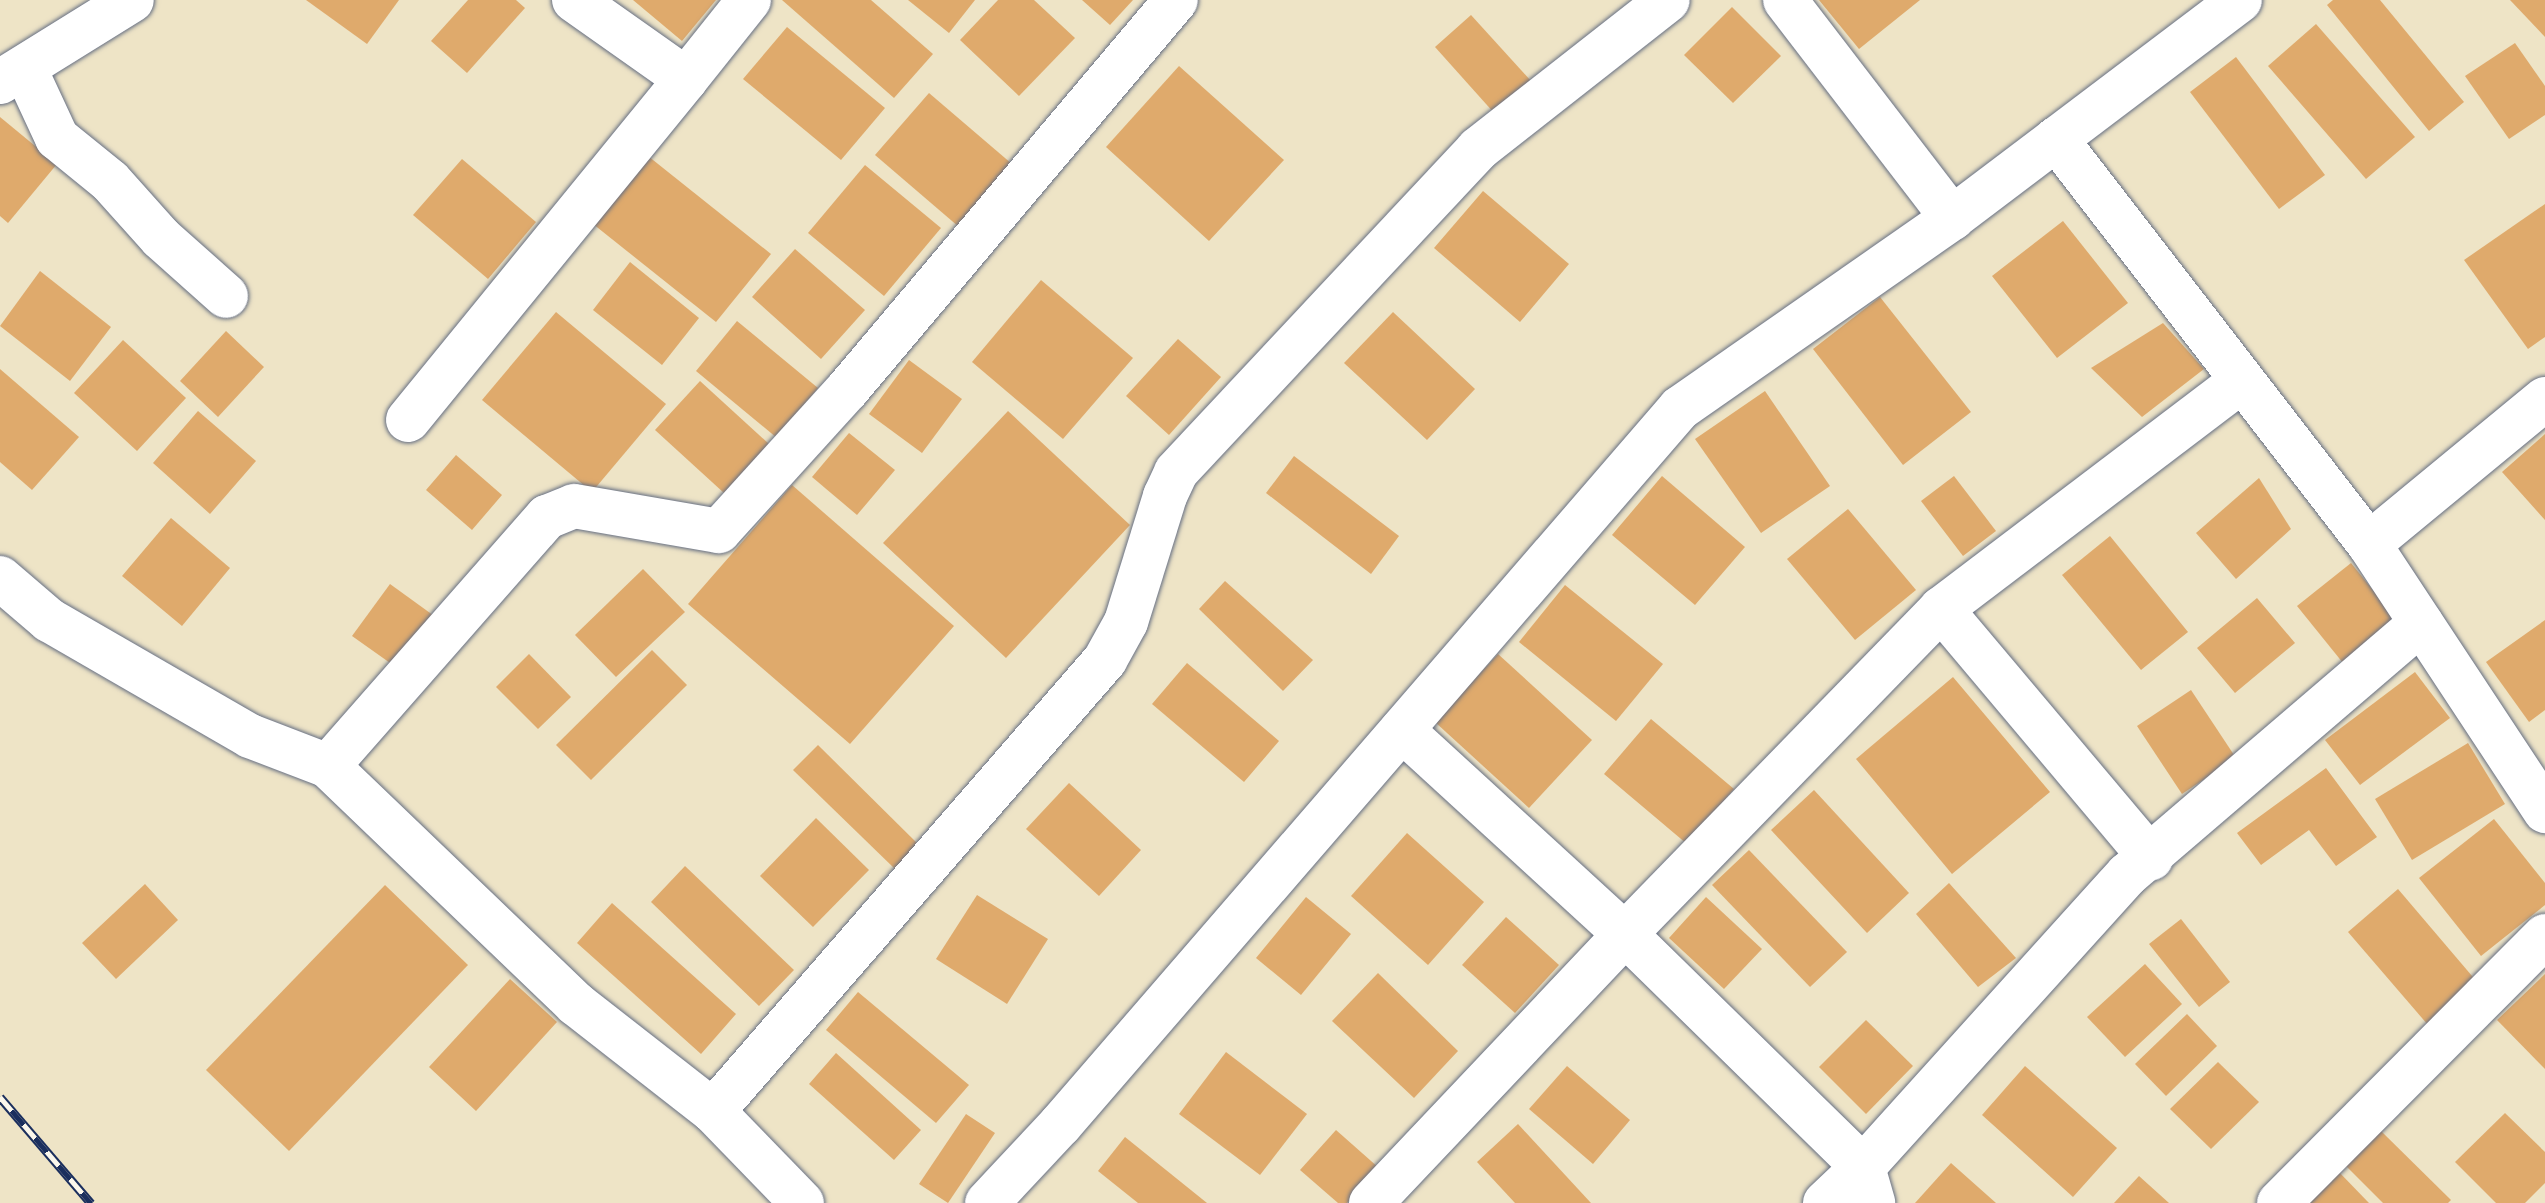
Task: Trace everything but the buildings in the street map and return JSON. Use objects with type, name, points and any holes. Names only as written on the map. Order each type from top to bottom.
[{"type":"street","points":[[132,0],[12,75],[57,138],[110,181],[161,238],[226,296]]},
{"type":"street","points":[[574,0],[686,79]]},
{"type":"street","points":[[408,420],[749,0]]},
{"type":"street","points":[[328,766],[547,517],[574,506],[719,531],[847,390],[1176,0]]},
{"type":"street","points":[[713,1111],[1105,660],[1126,622],[1165,496],[1176,472],[1478,149],[1668,0]]},
{"type":"street","points":[[1785,0],[1952,218]]},
{"type":"street","points":[[987,1203],[1060,1125],[1680,408],[1952,218],[2240,0]]},
{"type":"street","points":[[2056,139],[2369,544],[2545,811]]},
{"type":"street","points":[[1371,1203],[1625,934],[1941,609],[2241,381]]},
{"type":"street","points":[[2369,544],[2545,399]]},
{"type":"street","points":[[0,578],[49,620],[250,736],[328,766],[576,1004],[713,1111],[802,1203]]},
{"type":"street","points":[[1941,609],[2151,858]]},
{"type":"street","points":[[1825,1203],[1868,1185],[2127,875],[2151,858],[2421,623]]},
{"type":"street","points":[[1402,730],[1625,934],[1868,1185]]},
{"type":"street","points":[[2279,1203],[2545,936]]},
{"type":"railway","points":[[0,1097],[91,1203]]}]
